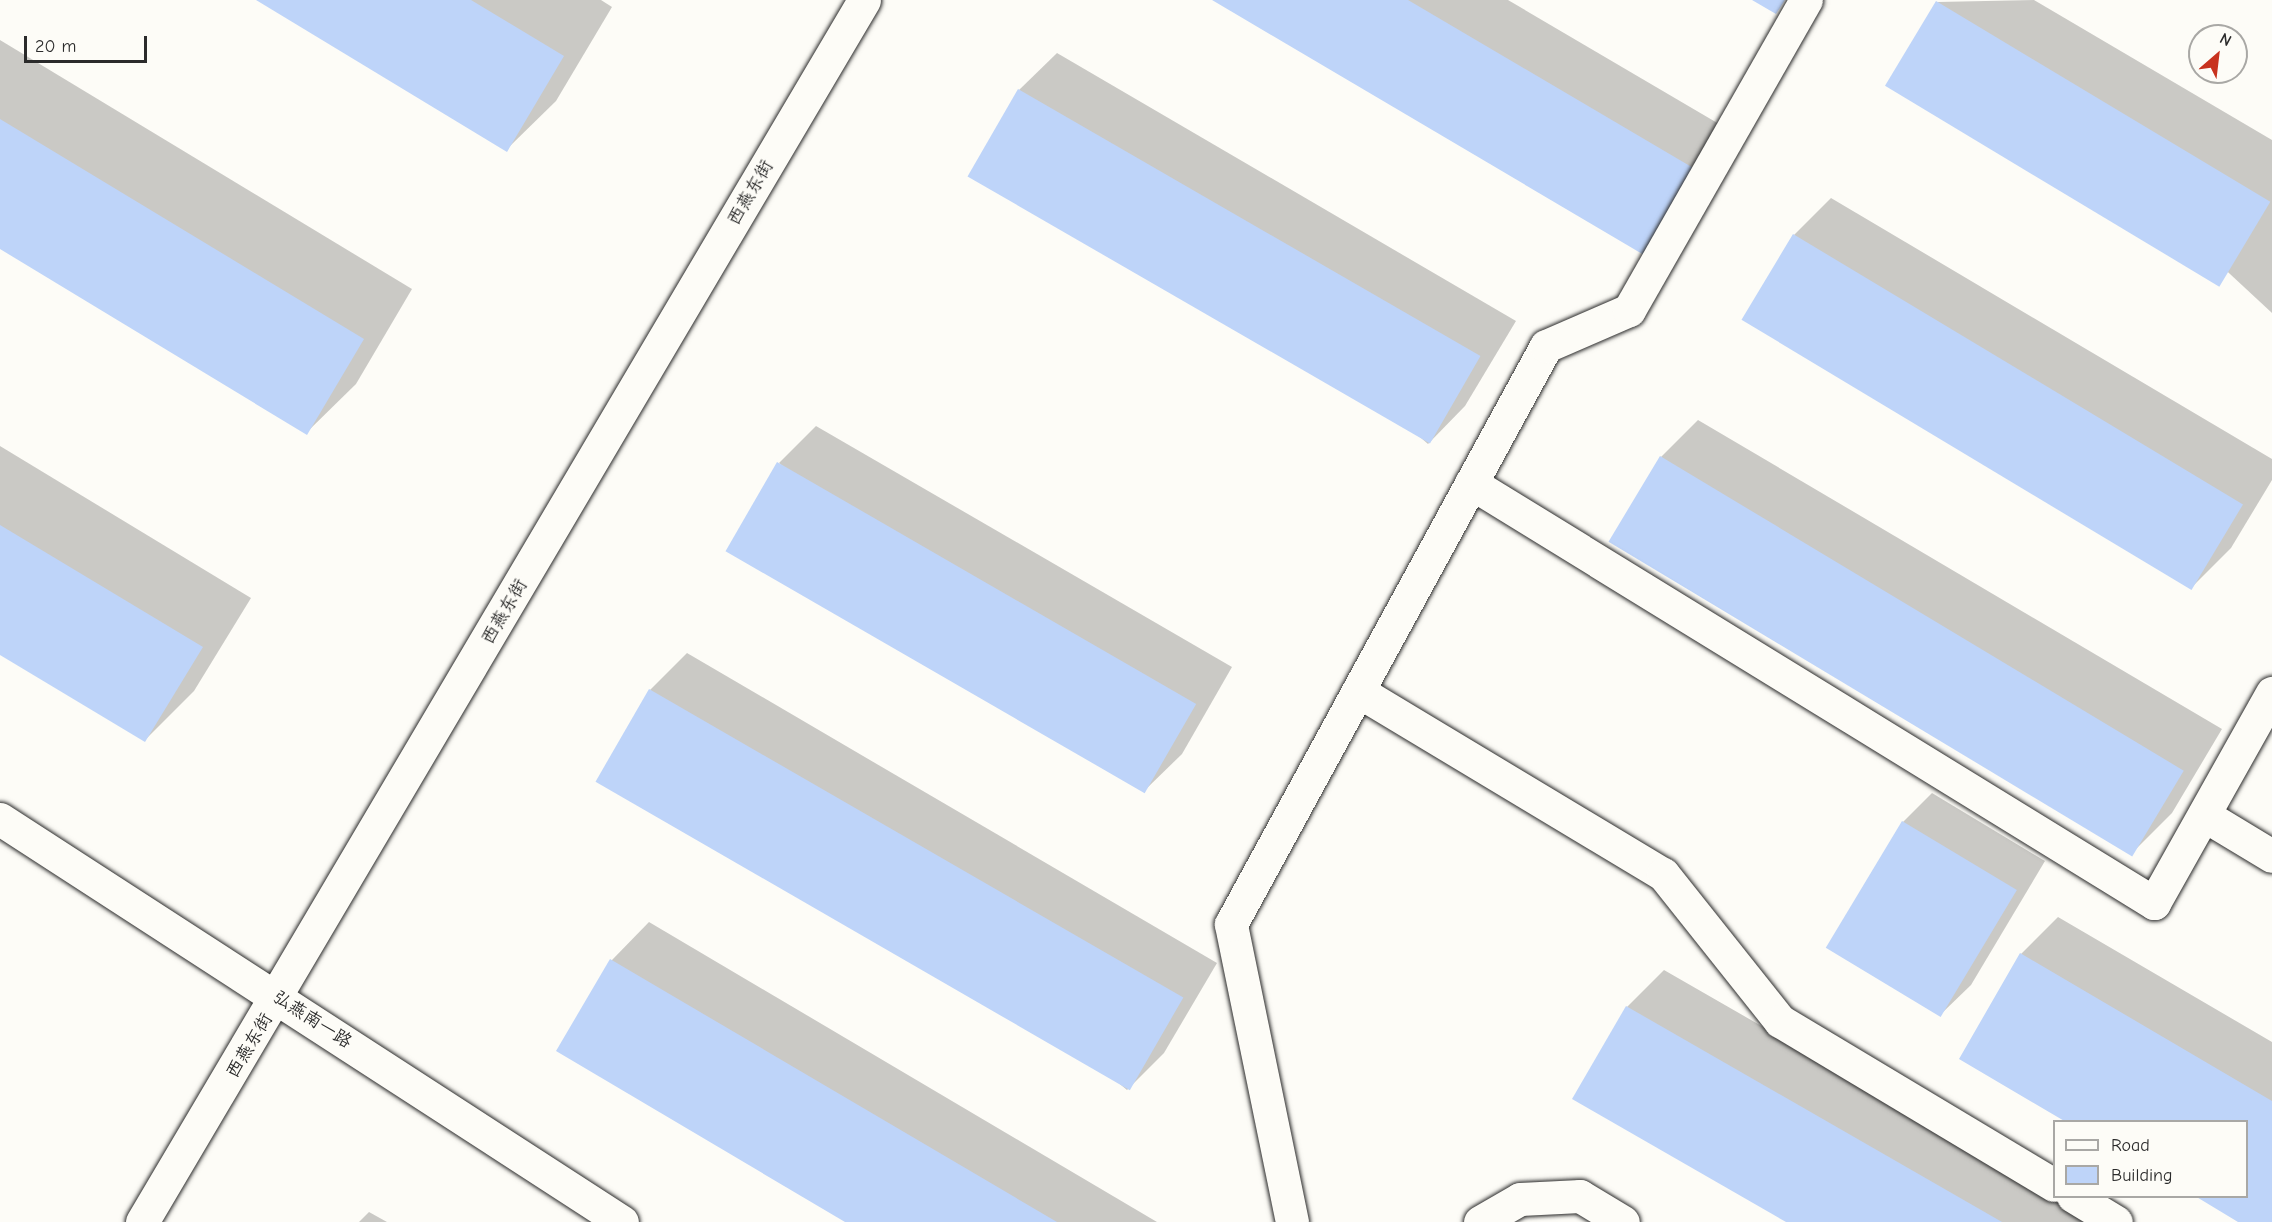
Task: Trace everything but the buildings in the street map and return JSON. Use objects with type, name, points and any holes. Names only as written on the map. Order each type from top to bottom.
[{"type":"street","name":"西燕东街","points":[[142,1222],[279,998],[864,0]]},
{"type":"street","points":[[1292,1222],[1231,924],[1546,346],[1629,310],[1806,0]]},
{"type":"street","points":[[1470,483],[2154,903],[2272,693]]},
{"type":"street","points":[[1358,691],[1663,874],[1780,1021],[2053,1184]]},
{"type":"street","points":[[2204,815],[2272,856]]},
{"type":"street","name":"弘燕南一路","points":[[0,819],[622,1222]]},
{"type":"street","points":[[1480,1222],[1520,1199],[1580,1196],[1623,1222]]},
{"type":"street","points":[[2075,1198],[2115,1222]]}]
